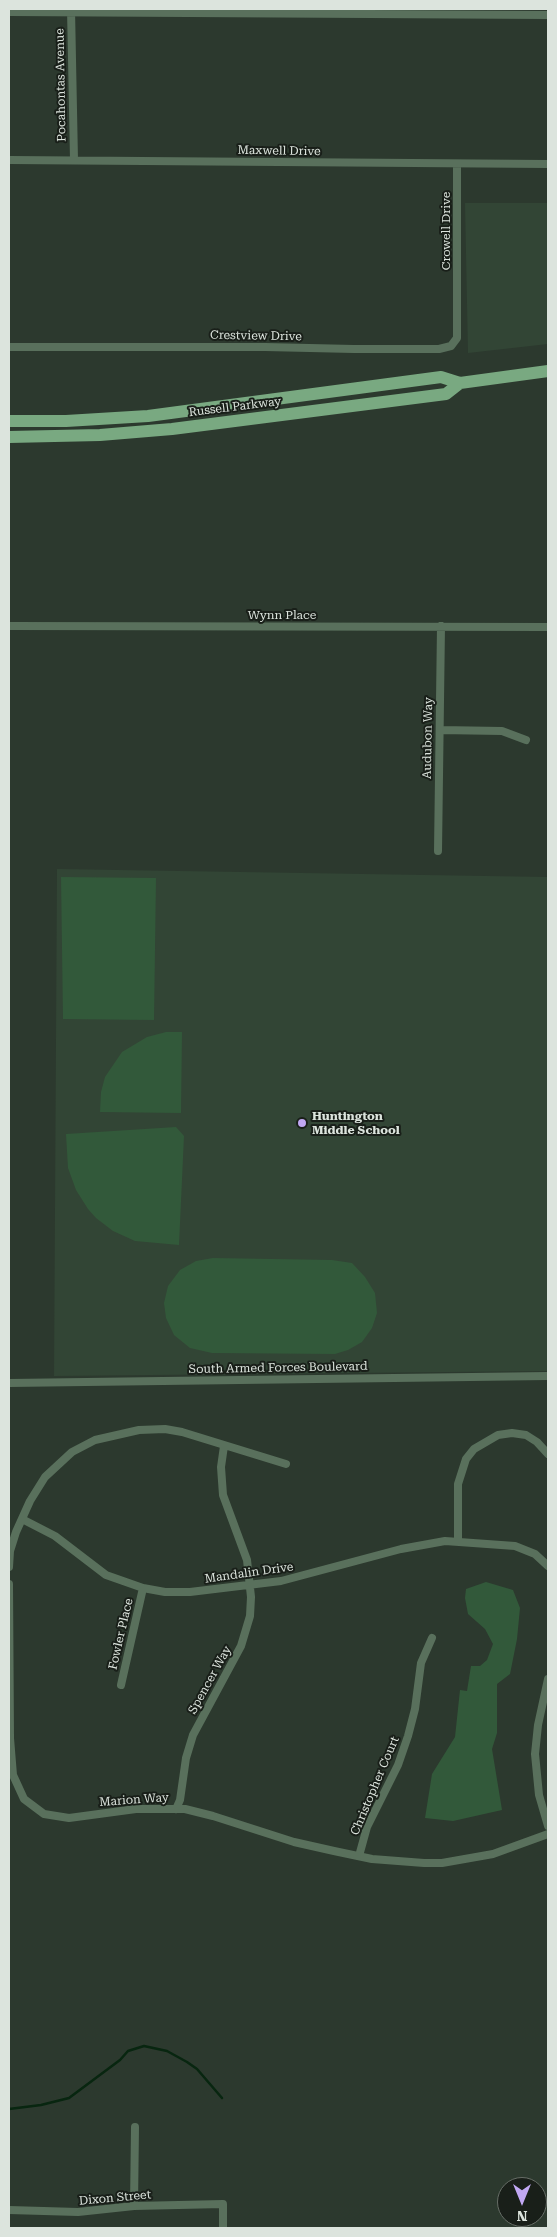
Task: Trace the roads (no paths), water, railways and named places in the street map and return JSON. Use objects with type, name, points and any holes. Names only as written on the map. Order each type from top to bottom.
[{"type":"main road","name":"Russell Parkway","points":[[9,421],[66,421],[148,416],[441,377],[460,383],[548,371]]},
{"type":"main road","name":"Russell Parkway","points":[[9,437],[100,436],[172,429],[446,394],[460,383]]},
{"type":"street","name":"Pocahontas Avenue","points":[[71,11],[74,160]]},
{"type":"street","points":[[9,12],[548,15]]},
{"type":"street","name":"Maxwell Drive","points":[[9,160],[457,165],[548,164]]},
{"type":"street","name":"Crowell Drive","points":[[457,165],[458,296]]},
{"type":"street","name":"Crestview Drive","points":[[9,347],[439,349],[451,346],[457,338],[458,296]]},
{"type":"street","name":"Wynn Place","points":[[12,626],[548,627]]},
{"type":"street","name":"Audubon Way","points":[[438,851],[441,626]]},
{"type":"street","points":[[440,730],[502,731],[526,740]]},
{"type":"street","name":"South Armed Forces Boulevard","points":[[9,1383],[548,1376]]},
{"type":"street","points":[[9,1567],[12,1541],[45,1477],[72,1452],[95,1440],[139,1430],[165,1429],[182,1432],[286,1464]]},
{"type":"street","points":[[458,1541],[458,1484],[466,1459],[474,1449],[498,1435],[512,1433],[526,1435],[537,1442],[548,1454]]},
{"type":"street","name":"Spencer Way","points":[[176,1808],[180,1800],[186,1758],[193,1735],[245,1638],[251,1610],[247,1560],[223,1495],[221,1466],[224,1446]]},
{"type":"street","name":"Mandalin Drive","points":[[22,1519],[55,1536],[106,1574],[143,1588],[165,1592],[190,1592],[298,1577],[416,1546],[458,1541],[516,1546],[535,1554],[548,1566]]},
{"type":"street","name":"Marion Way","points":[[9,1584],[12,1775],[24,1799],[37,1810],[60,1817],[145,1808],[176,1808],[213,1816],[294,1842],[359,1856],[388,1861],[442,1864],[493,1854],[548,1834]]},
{"type":"street","name":"Fowler Place","points":[[121,1685],[143,1588]]},
{"type":"street","name":"Christopher Court","points":[[359,1856],[367,1827],[398,1765],[408,1736],[415,1709],[421,1663],[432,1638]]},
{"type":"street","points":[[548,1680],[538,1725],[535,1754],[539,1795],[548,1826]]},
{"type":"street","points":[[134,2127],[134,2206]]},
{"type":"street","name":"Dixon Street","points":[[9,2210],[78,2212],[134,2206],[223,2204],[223,2228]]},
{"type":"waterway","points":[[9,2109],[41,2105],[69,2098],[120,2060],[128,2051],[144,2046],[167,2051],[187,2062],[197,2069],[222,2098]]},
{"type":"place","name":"Huntington Middle School","points":[[302,1123]]}]
